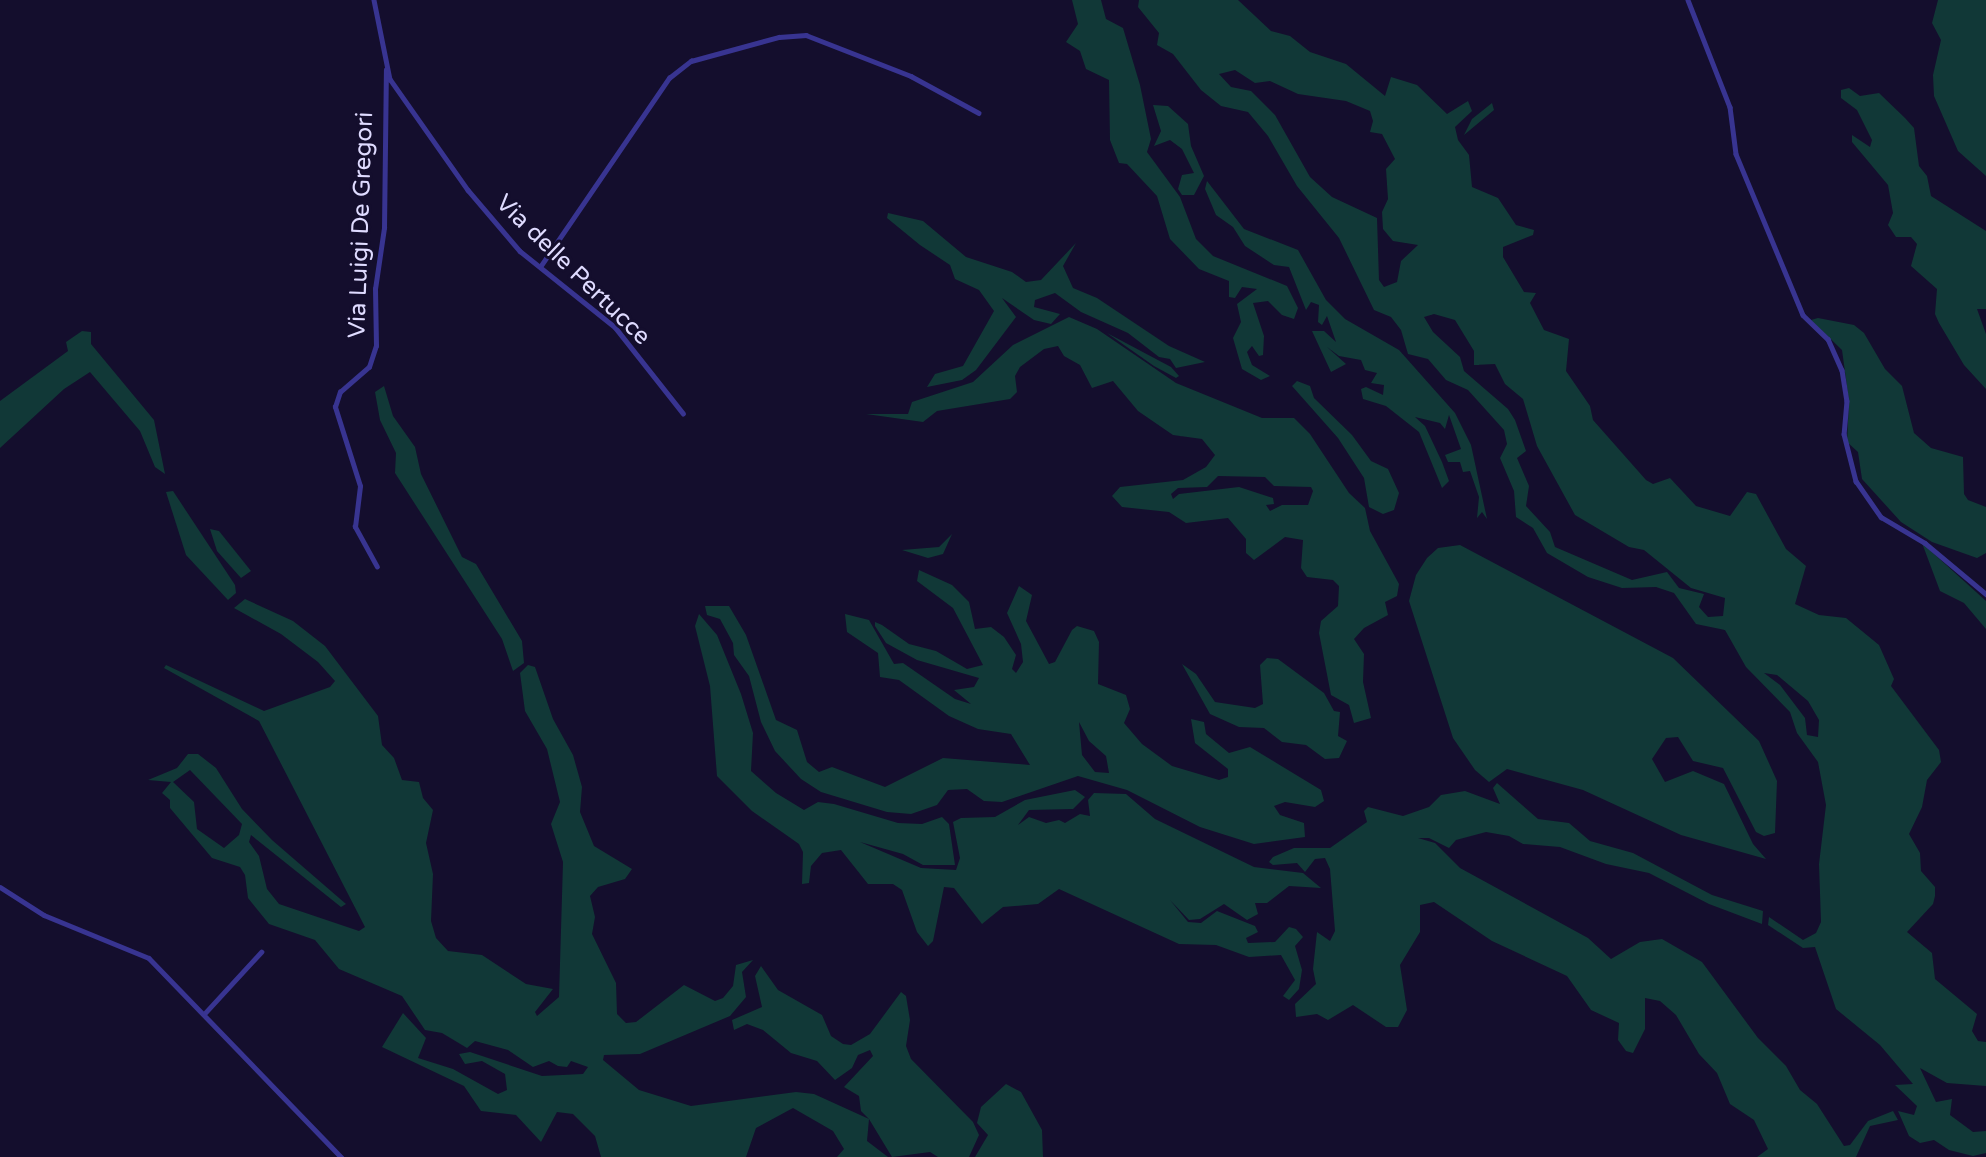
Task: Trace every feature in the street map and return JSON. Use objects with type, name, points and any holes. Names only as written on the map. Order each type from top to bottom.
[{"type":"street","name":"Via delle Pertucce","points":[[374,0],[386,69],[477,202],[540,267],[615,327],[683,413]]},
{"type":"street","points":[[1688,0],[1730,107],[1741,168],[1803,315],[1828,339],[1842,370],[1847,401],[1844,434],[1856,481],[1881,517],[1926,543],[1986,594]]},
{"type":"street","points":[[540,267],[666,83],[688,62],[776,37],[806,35],[911,76],[979,113]]},
{"type":"street","name":"Via Luigi De Gregori","points":[[377,567],[356,530],[360,486],[335,409],[338,395],[365,372],[375,351],[374,294],[384,228],[386,69]]},
{"type":"street","points":[[0,887],[40,913],[144,954],[205,1013],[341,1157]]},
{"type":"street","points":[[205,1013],[261,951]]},
{"type":"green space","points":[[1072,0],[1101,0],[1106,19],[1123,28],[1140,85],[1151,139],[1147,152],[1180,197],[1196,239],[1213,256],[1287,286],[1298,308],[1294,319],[1282,315],[1268,301],[1253,303],[1264,336],[1263,355],[1259,356],[1252,346],[1247,352],[1252,365],[1270,376],[1261,380],[1242,369],[1233,338],[1241,322],[1237,304],[1257,289],[1242,287],[1235,298],[1229,297],[1229,281],[1199,269],[1170,239],[1157,196],[1127,164],[1119,163],[1110,140],[1109,80],[1086,69],[1080,51],[1066,42],[1078,24]]},
{"type":"green space","points":[[1139,0],[1238,0],[1271,31],[1290,36],[1310,52],[1346,64],[1385,96],[1391,77],[1417,85],[1447,114],[1468,101],[1472,111],[1455,127],[1458,140],[1469,155],[1472,187],[1498,198],[1516,225],[1534,230],[1533,235],[1503,247],[1503,257],[1524,292],[1536,293],[1530,303],[1544,330],[1569,339],[1566,371],[1590,406],[1593,420],[1646,480],[1653,484],[1670,478],[1696,506],[1730,516],[1747,492],[1756,494],[1786,549],[1806,566],[1795,604],[1819,615],[1846,618],[1879,645],[1894,679],[1891,686],[1939,750],[1941,762],[1927,780],[1922,807],[1909,834],[1920,853],[1921,871],[1935,887],[1935,896],[1933,904],[1907,932],[1932,953],[1935,979],[1977,1014],[1972,1031],[1978,1041],[1986,1042],[1986,1086],[1947,1083],[1920,1068],[1936,1102],[1952,1099],[1950,1115],[1973,1132],[1986,1131],[1986,1153],[1973,1156],[1949,1150],[1934,1140],[1920,1143],[1909,1136],[1898,1111],[1914,1115],[1917,1106],[1895,1085],[1913,1084],[1880,1045],[1836,1009],[1815,947],[1803,948],[1768,925],[1769,917],[1803,940],[1816,933],[1821,922],[1819,864],[1826,805],[1818,762],[1797,733],[1790,712],[1746,667],[1725,630],[1696,624],[1674,593],[1656,587],[1622,588],[1588,577],[1547,553],[1533,528],[1516,517],[1514,491],[1500,458],[1507,444],[1504,430],[1468,390],[1446,380],[1428,359],[1408,354],[1401,330],[1391,317],[1374,310],[1339,238],[1297,186],[1268,136],[1248,112],[1221,106],[1201,90],[1173,54],[1157,45],[1159,33],[1138,7]],"holes":[[[1235,70],[1255,83],[1270,81],[1298,94],[1346,101],[1370,111],[1373,121],[1370,132],[1382,134],[1395,159],[1386,169],[1388,199],[1382,212],[1383,229],[1393,241],[1418,245],[1401,261],[1397,282],[1384,287],[1379,280],[1377,218],[1332,197],[1310,177],[1275,115],[1251,91],[1231,87],[1219,74]],[[1434,314],[1455,320],[1474,351],[1474,365],[1495,364],[1505,384],[1523,399],[1537,446],[1575,515],[1629,547],[1644,550],[1691,588],[1725,598],[1723,616],[1708,617],[1699,607],[1704,594],[1679,588],[1667,572],[1632,580],[1555,547],[1550,532],[1526,506],[1529,486],[1517,458],[1526,451],[1515,420],[1508,409],[1464,371],[1460,357],[1433,332],[1424,317]],[[1764,673],[1777,675],[1808,701],[1819,720],[1818,737],[1807,735],[1805,718],[1780,685]]]},
{"type":"green space","points":[[1938,0],[1986,0],[1986,176],[1958,151],[1934,96],[1933,75],[1941,40],[1932,23]]},
{"type":"green space","points":[[1849,88],[1860,96],[1879,93],[1905,118],[1914,128],[1919,166],[1927,176],[1931,196],[1986,231],[1986,309],[1977,309],[1986,334],[1986,389],[1964,365],[1939,323],[1935,314],[1937,289],[1911,266],[1917,244],[1911,237],[1896,237],[1888,225],[1893,213],[1888,185],[1852,142],[1852,135],[1870,147],[1872,140],[1857,110],[1841,98],[1841,90]]},
{"type":"green space","points":[[1492,103],[1494,110],[1464,135],[1472,119]]},
{"type":"green space","points":[[1153,105],[1168,106],[1188,124],[1191,146],[1204,176],[1194,195],[1182,195],[1178,189],[1182,175],[1194,173],[1182,149],[1170,140],[1154,146],[1161,131]]},
{"type":"green space","points":[[1207,181],[1244,229],[1298,250],[1326,300],[1345,319],[1399,350],[1455,413],[1471,445],[1487,519],[1482,512],[1477,518],[1479,497],[1470,471],[1463,472],[1460,462],[1448,462],[1445,455],[1461,449],[1449,415],[1445,429],[1440,423],[1415,417],[1425,426],[1442,462],[1449,481],[1442,488],[1419,432],[1386,406],[1363,399],[1361,389],[1366,387],[1383,395],[1384,385],[1371,383],[1377,373],[1365,370],[1361,360],[1339,356],[1327,347],[1346,364],[1331,372],[1312,331],[1324,331],[1336,342],[1327,316],[1322,325],[1318,322],[1319,305],[1311,302],[1306,310],[1289,267],[1274,265],[1245,246],[1233,227],[1216,215],[1205,189]]},
{"type":"green space","points":[[888,213],[923,221],[966,257],[1012,272],[1026,282],[1041,280],[1076,243],[1063,266],[1073,288],[1097,298],[1169,346],[1205,362],[1176,368],[1170,359],[1159,357],[1128,333],[1081,312],[1055,293],[1035,300],[1034,307],[1060,314],[1051,324],[1034,320],[1002,298],[1016,317],[976,370],[962,380],[927,387],[935,374],[963,366],[994,311],[979,290],[955,279],[950,265],[887,218]]},
{"type":"green space","points":[[1069,317],[1097,329],[1176,383],[1262,418],[1294,418],[1310,434],[1349,493],[1365,508],[1370,531],[1399,584],[1397,596],[1385,602],[1388,615],[1364,628],[1354,639],[1364,654],[1363,682],[1371,718],[1354,723],[1349,705],[1331,695],[1319,633],[1321,621],[1338,606],[1339,586],[1333,580],[1307,577],[1301,568],[1303,540],[1285,537],[1254,560],[1246,553],[1246,539],[1228,518],[1186,523],[1169,512],[1122,507],[1112,496],[1120,487],[1183,480],[1206,467],[1215,455],[1202,439],[1173,435],[1138,411],[1113,381],[1092,388],[1080,365],[1064,356],[1058,346],[1044,349],[1020,367],[1015,376],[1017,392],[1010,399],[937,411],[923,422],[866,414],[908,414],[912,402],[973,382],[1013,345]],"holes":[[[1218,476],[1265,477],[1274,486],[1311,487],[1313,491],[1308,505],[1282,505],[1270,511],[1266,505],[1274,504],[1273,498],[1239,487],[1179,494],[1173,499],[1171,494],[1178,488],[1207,487]]]},
{"type":"green space","points":[[1818,318],[1854,325],[1864,333],[1885,369],[1902,386],[1914,433],[1931,448],[1963,457],[1964,494],[1968,500],[1986,507],[1986,553],[1977,558],[1932,542],[1901,522],[1862,479],[1858,452],[1847,442],[1849,401],[1842,350],[1811,320]]},
{"type":"green space","points":[[82,331],[91,332],[91,344],[154,420],[165,474],[155,467],[140,431],[90,372],[64,389],[0,448],[0,401],[68,351],[66,342]]},
{"type":"green space","points":[[1107,333],[1171,367],[1179,376],[1176,378],[1154,366]]},
{"type":"green space","points":[[1297,381],[1310,386],[1314,398],[1352,435],[1371,461],[1388,469],[1399,493],[1394,510],[1383,514],[1369,507],[1364,478],[1338,438],[1292,386]]},
{"type":"green space","points":[[384,386],[393,416],[415,447],[421,474],[462,557],[476,564],[522,641],[524,663],[513,671],[502,639],[395,473],[396,453],[380,420],[375,392]]},
{"type":"green space","points":[[173,491],[235,585],[236,593],[228,600],[186,555],[166,492]]},
{"type":"green space","points":[[210,529],[219,531],[251,571],[241,578],[217,551]]},
{"type":"green space","points":[[952,534],[943,554],[928,558],[902,550],[939,547]]},
{"type":"green space","points":[[1922,543],[1986,601],[1986,629],[1964,603],[1940,591]]},
{"type":"green space","points":[[1460,545],[1673,658],[1759,741],[1777,781],[1775,833],[1764,836],[1756,832],[1723,768],[1693,761],[1678,737],[1666,738],[1652,759],[1665,782],[1693,771],[1724,784],[1753,844],[1766,859],[1681,835],[1583,790],[1507,769],[1489,782],[1475,770],[1453,738],[1409,601],[1416,575],[1427,558],[1438,548]]},
{"type":"green space","points":[[919,570],[952,585],[969,602],[975,629],[991,627],[1004,637],[1016,655],[1012,669],[1016,673],[1023,662],[1021,644],[1007,613],[1019,586],[1032,595],[1026,621],[1049,664],[1055,662],[1072,630],[1077,626],[1094,631],[1099,642],[1098,684],[1126,695],[1130,709],[1124,723],[1142,744],[1172,766],[1219,780],[1228,777],[1228,769],[1195,743],[1191,719],[1204,722],[1206,734],[1229,753],[1250,747],[1321,790],[1324,801],[1315,807],[1285,802],[1274,806],[1280,815],[1304,823],[1305,837],[1254,844],[1200,827],[1127,790],[1078,776],[1002,802],[984,801],[967,789],[948,790],[937,805],[911,814],[887,812],[821,792],[801,779],[775,751],[761,722],[749,676],[734,655],[733,643],[720,619],[707,615],[705,606],[729,606],[746,635],[776,720],[797,730],[807,762],[819,772],[832,767],[885,787],[943,758],[1030,765],[1011,734],[978,729],[949,716],[899,680],[880,677],[878,653],[847,632],[845,614],[869,620],[894,664],[903,663],[955,699],[971,704],[954,690],[974,687],[979,678],[917,660],[886,643],[875,626],[875,622],[909,644],[936,651],[967,669],[983,665],[953,608],[917,581]],"holes":[[[1079,722],[1089,741],[1106,756],[1109,773],[1095,772],[1082,755]]]},
{"type":"green space","points":[[245,599],[293,621],[325,646],[378,716],[382,745],[394,758],[402,780],[419,782],[423,798],[433,810],[426,843],[433,874],[431,921],[436,938],[448,951],[482,955],[526,984],[553,989],[535,1012],[537,1016],[559,997],[563,862],[551,824],[560,802],[547,749],[525,711],[520,673],[528,665],[535,667],[553,719],[573,755],[582,787],[580,812],[594,846],[632,869],[625,879],[598,887],[590,896],[595,917],[592,934],[616,983],[617,1014],[626,1023],[636,1022],[684,985],[715,1001],[723,998],[733,986],[736,965],[753,960],[742,972],[746,997],[730,1016],[640,1054],[604,1055],[603,1060],[639,1090],[691,1106],[796,1092],[814,1094],[869,1119],[867,1141],[888,1157],[837,1157],[844,1149],[833,1131],[793,1108],[756,1128],[746,1157],[601,1157],[595,1136],[573,1114],[557,1112],[541,1142],[516,1115],[481,1111],[464,1086],[382,1047],[403,1013],[426,1038],[418,1058],[453,1069],[498,1094],[507,1090],[505,1074],[482,1061],[465,1064],[459,1054],[470,1052],[542,1076],[583,1074],[588,1067],[571,1061],[567,1067],[558,1066],[549,1061],[533,1067],[508,1050],[475,1041],[467,1048],[442,1033],[425,1030],[402,996],[339,969],[315,940],[269,924],[248,898],[245,875],[240,867],[212,858],[170,808],[170,800],[162,793],[171,782],[148,780],[177,768],[188,754],[198,754],[216,768],[242,809],[272,840],[346,904],[341,907],[251,835],[249,842],[259,856],[267,889],[279,904],[359,931],[365,927],[259,721],[164,668],[166,665],[264,711],[330,687],[335,681],[318,662],[281,634],[234,608]],"holes":[[[190,770],[242,824],[239,835],[224,848],[197,829],[194,802],[173,782]]]},
{"type":"green space","points":[[699,614],[717,635],[741,694],[753,733],[751,771],[776,793],[804,810],[818,802],[834,804],[898,823],[922,824],[942,817],[949,824],[955,865],[923,865],[903,854],[860,842],[921,868],[956,870],[960,858],[953,822],[961,818],[995,817],[1025,800],[1075,790],[1085,797],[1073,809],[1029,810],[1018,825],[1029,817],[1046,823],[1059,820],[1065,823],[1080,814],[1090,816],[1088,800],[1094,793],[1126,794],[1155,819],[1254,867],[1303,873],[1321,888],[1289,886],[1267,903],[1255,903],[1258,914],[1247,920],[1224,904],[1200,919],[1189,920],[1170,900],[1188,922],[1201,923],[1217,911],[1255,926],[1258,932],[1246,938],[1248,943],[1275,942],[1289,927],[1296,929],[1303,937],[1295,946],[1302,970],[1299,989],[1289,1000],[1283,996],[1295,980],[1281,955],[1249,957],[1216,945],[1179,944],[1059,889],[1038,904],[1003,907],[982,924],[954,888],[944,887],[933,941],[928,946],[917,932],[902,890],[893,884],[868,884],[841,850],[822,853],[811,866],[809,883],[802,884],[803,852],[799,844],[752,811],[717,776],[710,686],[695,626]]},
{"type":"green space","points":[[1267,658],[1278,659],[1324,693],[1334,711],[1340,712],[1338,736],[1347,741],[1339,758],[1325,759],[1306,745],[1282,742],[1264,728],[1239,727],[1210,714],[1182,664],[1196,674],[1215,702],[1255,708],[1263,704],[1260,665]]},
{"type":"green space","points":[[1497,783],[1538,819],[1569,823],[1590,841],[1633,853],[1712,895],[1763,911],[1762,924],[1709,904],[1649,873],[1606,864],[1560,847],[1523,844],[1509,836],[1486,832],[1456,840],[1449,848],[1429,838],[1418,838],[1435,843],[1460,868],[1588,938],[1611,959],[1640,942],[1662,939],[1702,962],[1758,1038],[1786,1066],[1800,1090],[1817,1104],[1844,1146],[1850,1145],[1868,1121],[1893,1111],[1898,1120],[1870,1126],[1856,1157],[1757,1157],[1768,1149],[1754,1120],[1730,1104],[1717,1073],[1699,1054],[1676,1015],[1660,1001],[1645,998],[1645,1029],[1633,1053],[1626,1051],[1618,1040],[1619,1023],[1591,1010],[1567,976],[1492,941],[1434,902],[1420,905],[1420,932],[1400,965],[1407,1010],[1398,1027],[1386,1027],[1353,1005],[1328,1020],[1317,1014],[1296,1017],[1295,1004],[1316,984],[1313,969],[1317,932],[1330,941],[1335,931],[1330,869],[1325,858],[1315,859],[1305,872],[1297,863],[1273,865],[1269,862],[1273,857],[1294,848],[1330,848],[1367,822],[1364,811],[1368,807],[1403,816],[1429,807],[1441,795],[1465,791],[1500,804],[1493,788]]},
{"type":"green space","points":[[761,966],[778,990],[822,1015],[831,1036],[843,1044],[851,1045],[870,1034],[901,992],[906,996],[910,1020],[906,1046],[911,1059],[973,1122],[979,1135],[969,1157],[938,1157],[930,1152],[892,1157],[869,1119],[861,1111],[859,1096],[844,1087],[873,1056],[870,1050],[858,1055],[852,1068],[835,1080],[817,1061],[791,1053],[763,1030],[747,1024],[734,1030],[732,1020],[762,1007],[755,976]]},
{"type":"green space","points":[[1006,1084],[1021,1092],[1042,1130],[1043,1157],[975,1157],[988,1135],[977,1123],[981,1107]]}]
